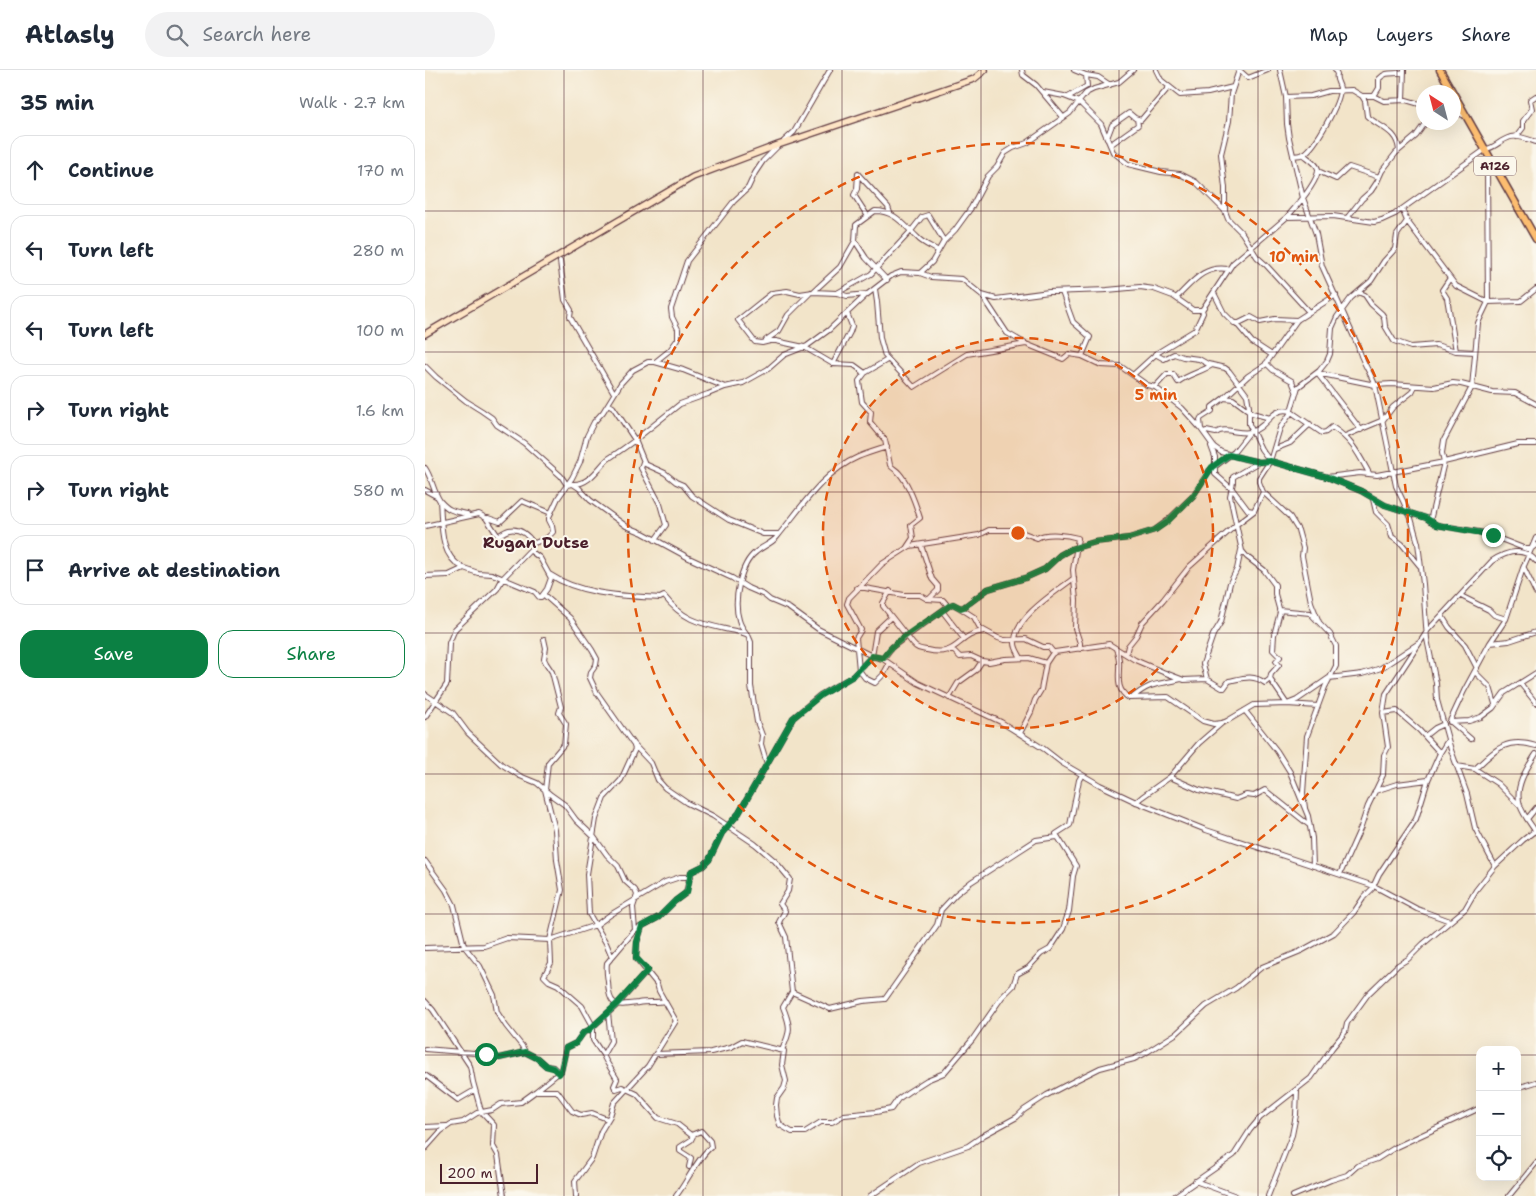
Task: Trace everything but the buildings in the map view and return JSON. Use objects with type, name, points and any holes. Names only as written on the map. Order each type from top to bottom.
[{"type":"highway","name":"A126","points":[[1440,70],[1536,239]]},
{"type":"main road","points":[[425,334],[693,177],[974,80],[985,70]]},
{"type":"street","points":[[655,362],[670,350],[678,339],[678,329],[672,317],[671,308],[687,261],[734,201],[748,188],[763,161],[794,132],[798,122],[830,70]]},
{"type":"street","points":[[1022,70],[1023,75],[1043,92],[1063,117]]},
{"type":"street","points":[[1074,70],[1099,77],[1111,85]]},
{"type":"street","points":[[1068,97],[1087,86],[1088,75],[1091,70]]},
{"type":"street","points":[[920,273],[932,262],[937,250],[971,208],[988,176],[997,167],[1005,154],[1013,148],[1027,143],[1073,110],[1090,91],[1119,82],[1133,70]]},
{"type":"street","points":[[1157,70],[1159,77],[1169,87],[1184,96],[1233,87]]},
{"type":"street","points":[[1268,70],[1248,78],[1239,70],[1233,87],[1229,121],[1221,154],[1225,188],[1225,211],[1228,219],[1251,246],[1257,257],[1267,264],[1309,312]]},
{"type":"street","points":[[1280,70],[1286,98],[1287,124],[1293,156],[1303,198],[1316,234],[1322,266],[1358,346],[1361,358],[1371,374],[1375,385],[1396,486],[1408,513],[1417,543],[1428,630],[1427,639],[1443,725],[1467,794],[1475,828],[1495,866]]},
{"type":"street","points":[[1293,156],[1303,154],[1322,131],[1333,112],[1339,92],[1335,70]]},
{"type":"street","points":[[1374,96],[1379,88],[1379,79],[1383,74],[1388,72],[1398,74],[1404,71],[1403,100]]},
{"type":"street","points":[[1107,138],[1112,125],[1129,113],[1141,120],[1169,87]]},
{"type":"street","points":[[1286,98],[1311,96],[1329,91],[1352,90],[1362,96],[1365,101],[1367,116],[1385,127],[1398,142],[1399,150]]},
{"type":"street","points":[[1043,92],[1068,97],[1079,102],[1097,119],[1113,152],[1128,164],[1161,172],[1176,172],[1192,180],[1225,211]]},
{"type":"street","points":[[1362,96],[1374,96],[1386,102],[1403,100],[1416,103]]},
{"type":"street","points":[[1516,137],[1523,128],[1523,121],[1530,112],[1530,100],[1536,96]]},
{"type":"street","points":[[1531,106],[1536,110]]},
{"type":"street","points":[[1461,114],[1467,116]]},
{"type":"street","points":[[1110,145],[1138,125],[1137,119]]},
{"type":"street","points":[[1347,218],[1361,199],[1371,191],[1382,171],[1399,150],[1413,139],[1420,130]]},
{"type":"street","points":[[1287,216],[1333,216],[1374,222],[1381,220],[1402,209],[1486,149],[1492,148],[1508,137],[1536,142]]},
{"type":"street","points":[[1134,374],[1155,354],[1195,330],[1203,312],[1202,310],[1228,269],[1251,246],[1287,216],[1309,191],[1317,171],[1316,166],[1303,154]]},
{"type":"street","points":[[1430,521],[1443,462],[1444,440],[1472,386],[1478,323],[1488,302],[1487,167],[1492,160]]},
{"type":"street","points":[[1317,171],[1336,178],[1349,167],[1379,177]]},
{"type":"street","points":[[867,215],[854,195],[857,189],[858,174],[887,206],[890,213]]},
{"type":"street","points":[[1402,209],[1407,221],[1456,286],[1488,302],[1521,301],[1536,289]]},
{"type":"street","points":[[762,343],[782,328],[788,315],[840,267],[844,257],[855,241],[857,225],[867,215],[877,210],[898,217],[921,241],[937,250]]},
{"type":"street","points":[[837,293],[863,279],[875,269],[911,231],[921,217],[927,214],[944,241]]},
{"type":"street","points":[[1319,622],[1311,602],[1302,556],[1303,548],[1298,530],[1290,517],[1263,492],[1259,478],[1270,461],[1280,428],[1290,411],[1296,391],[1301,383],[1324,366],[1329,357],[1333,328],[1342,310],[1371,281],[1384,261],[1395,249],[1397,235],[1407,221]]},
{"type":"street","points":[[855,241],[875,269],[887,280]]},
{"type":"street","points":[[560,261],[565,300],[571,310],[570,317],[614,393]]},
{"type":"street","points":[[1176,298],[1204,272],[1228,269]]},
{"type":"street","points":[[567,485],[577,485],[591,477],[608,460],[680,404],[725,386],[748,382],[768,369],[784,355],[804,347],[829,330],[887,280],[901,272],[920,273],[931,277],[962,279],[982,295],[999,318],[1006,332],[1026,344],[1063,359],[1069,354],[1082,356],[1101,365],[1120,366],[1134,374],[1182,408],[1221,452],[1259,462],[1270,461],[1327,477],[1361,491],[1385,505],[1442,527],[1485,533],[1526,549],[1530,551],[1536,561]]},
{"type":"street","points":[[1450,278],[1442,290],[1447,298],[1456,351]]},
{"type":"street","points":[[982,295],[996,300],[1049,292],[1140,287],[1154,289],[1176,298],[1193,310],[1202,310]]},
{"type":"street","points":[[865,373],[854,365],[833,364],[804,347],[770,341],[762,343],[753,341],[739,319],[772,293],[787,291],[801,294],[812,292],[837,293],[850,296],[867,294],[875,289]]},
{"type":"street","points":[[875,289],[879,338],[887,360],[899,369],[914,387],[967,354],[1026,344]]},
{"type":"street","points":[[1062,292],[1073,322],[1089,338],[1082,356]]},
{"type":"street","points":[[1358,292],[1365,295],[1371,304],[1384,316],[1385,326],[1394,341],[1411,348],[1437,345],[1456,351],[1475,352]]},
{"type":"street","points":[[1214,293],[1224,313],[1232,322],[1236,323],[1253,342],[1272,355]]},
{"type":"street","points":[[1201,429],[1201,418],[1212,411],[1211,407],[1266,363],[1279,348],[1297,320],[1336,295]]},
{"type":"street","points":[[833,364],[852,326],[847,313]]},
{"type":"street","points":[[1236,323],[1251,317],[1260,322],[1275,319],[1297,320]]},
{"type":"street","points":[[1155,354],[1164,358],[1176,354],[1199,359],[1228,369],[1247,395],[1251,432],[1270,461]]},
{"type":"street","points":[[887,360],[865,373],[859,381],[861,402],[871,412],[870,422],[883,436],[890,465],[899,473],[911,492],[920,518],[911,525],[913,538],[906,548],[883,564],[857,588],[847,602],[861,630],[856,638],[859,670],[865,678],[875,683],[883,675],[889,664]]},
{"type":"street","points":[[486,518],[498,536],[507,530],[519,530],[533,542],[537,543],[547,538],[553,532],[549,520],[551,513],[558,498],[581,462],[590,429],[626,376],[633,370],[648,362],[655,362],[725,386]]},
{"type":"street","points":[[1266,363],[1273,370],[1293,381],[1296,391]]},
{"type":"street","points":[[1155,388],[1167,374],[1173,374],[1178,382],[1212,365]]},
{"type":"street","points":[[425,366],[436,377],[492,418],[497,425],[524,443],[561,476],[567,485]]},
{"type":"street","points":[[1317,373],[1321,372],[1346,380],[1375,385],[1392,384],[1434,387],[1453,383],[1492,392],[1515,393],[1536,404]]},
{"type":"street","points":[[1317,373],[1361,430]]},
{"type":"street","points":[[1345,436],[1383,420],[1393,407],[1412,392],[1415,386]]},
{"type":"street","points":[[1224,398],[1233,399],[1249,411],[1270,418]]},
{"type":"street","points":[[608,404],[613,408],[635,440],[643,462],[683,485],[692,496],[729,520],[763,534],[779,534]]},
{"type":"street","points":[[961,608],[988,589],[1025,578],[1045,569],[1060,555],[1077,548],[1095,542],[1129,538],[1155,530],[1167,522],[1193,496],[1214,465],[1229,455],[1251,432],[1260,428],[1281,410],[1290,411],[1322,433],[1332,427],[1345,436],[1354,446],[1369,473]]},
{"type":"street","points":[[1275,449],[1289,443],[1310,424]]},
{"type":"street","points":[[1204,433],[1206,431],[1216,433],[1222,430],[1251,432]]},
{"type":"street","points":[[1210,441],[1215,457],[1214,465],[1217,478],[1237,494],[1242,504],[1248,510],[1254,512]]},
{"type":"street","points":[[1327,477],[1369,473],[1377,475],[1518,444],[1536,444]]},
{"type":"street","points":[[767,764],[761,744],[762,735],[757,722],[751,686],[750,638],[739,619],[738,582],[755,552],[772,543],[794,514],[831,475],[857,457],[887,447]]},
{"type":"street","points":[[643,462],[641,468],[660,504],[666,525],[655,540]]},
{"type":"street","points":[[1259,462],[1235,476],[1229,496],[1244,554],[1272,579],[1279,610],[1273,650],[1280,657],[1276,661],[1279,665],[1271,674],[1270,680],[1287,704]]},
{"type":"street","points":[[425,468],[431,478],[436,496]]},
{"type":"street","points":[[573,484],[587,495],[590,500],[626,526],[765,595],[770,600],[789,608],[818,629],[872,656],[883,658],[918,683],[989,716],[1020,733],[1082,775],[1136,802],[1206,830],[1374,886],[1417,909],[1451,921]]},
{"type":"street","points":[[425,490],[436,496],[447,509],[469,515]]},
{"type":"street","points":[[1125,654],[1142,623],[1189,567],[1254,512],[1263,492]]},
{"type":"street","points":[[1373,499],[1376,512],[1388,524],[1392,537],[1402,544],[1420,566]]},
{"type":"street","points":[[440,501],[443,541],[449,555],[459,566],[478,574],[492,574],[503,578],[535,592],[539,597],[544,595],[550,582],[549,574],[540,558],[531,549]]},
{"type":"street","points":[[425,526],[479,514],[491,521],[500,522],[522,501],[551,513]]},
{"type":"street","points":[[906,548],[979,535],[989,530],[1016,530],[1037,538],[1044,534],[1067,535],[1078,538],[1073,566],[1076,600],[1075,628],[1080,649]]},
{"type":"street","points":[[1450,722],[1490,643],[1506,619],[1523,568],[1536,538]]},
{"type":"street","points":[[425,717],[447,684],[449,643],[455,629],[497,589],[503,578],[531,549],[533,542]]},
{"type":"street","points":[[921,545],[932,579],[938,586],[938,590],[929,598]]},
{"type":"street","points":[[1339,874],[1361,827],[1367,806],[1383,775],[1384,755],[1387,747],[1383,712],[1386,694],[1428,630],[1482,571],[1495,559],[1505,555],[1530,551],[1536,545]]},
{"type":"street","points":[[1207,679],[1204,662],[1213,635],[1221,622],[1230,583],[1237,568],[1242,548]]},
{"type":"street","points":[[425,576],[449,575],[464,568]]},
{"type":"street","points":[[1523,568],[1536,593]]},
{"type":"street","points":[[549,574],[569,585],[605,594],[657,598],[664,596],[681,614],[692,620],[746,633]]},
{"type":"street","points":[[1021,658],[1015,647],[1015,640],[1020,626],[1039,604],[1074,578]]},
{"type":"street","points":[[857,588],[920,595],[943,600],[948,606]]},
{"type":"street","points":[[890,591],[883,603],[889,614],[915,647],[939,652],[954,651],[960,657],[971,656],[982,661],[1029,658],[1046,664]]},
{"type":"street","points":[[544,595],[570,618],[592,650],[597,659],[590,678],[601,700],[633,744],[651,763],[658,780],[665,788],[687,803],[713,816],[755,844],[775,860],[790,879],[789,891],[780,904],[785,910],[779,922],[786,937],[792,992],[783,1008],[788,1020],[790,1034],[782,1050]]},
{"type":"street","points":[[1461,596],[1489,610],[1494,615],[1506,619]]},
{"type":"street","points":[[883,658],[917,627],[953,604],[973,616],[977,626],[984,631],[1004,640],[1026,638],[1043,647],[1049,646],[1053,652]]},
{"type":"street","points":[[1279,610],[1310,613],[1330,634],[1336,646],[1336,666],[1329,678],[1307,736],[1303,793],[1312,838],[1313,866]]},
{"type":"street","points":[[943,612],[964,639]]},
{"type":"street","points":[[665,1001],[628,1005],[613,1002],[607,992],[607,966],[612,957],[635,930],[659,917],[686,893],[692,871],[703,866],[709,860],[727,827],[739,813],[793,718],[821,695],[853,676],[872,656],[877,631],[891,617],[889,614]]},
{"type":"street","points":[[1442,616],[1465,645],[1476,670],[1490,686],[1495,704]]},
{"type":"street","points":[[950,651],[974,633],[984,631]]},
{"type":"street","points":[[1490,643],[1509,640],[1536,632]]},
{"type":"street","points":[[544,639],[546,648],[545,663],[552,672],[561,707],[559,713],[566,724],[564,744],[548,763],[545,790],[555,830],[562,890],[550,940],[551,963],[545,976],[582,1006],[593,1026],[593,1040],[617,1079],[614,1086],[616,1089],[622,1087],[637,1094],[657,1118],[673,1122],[688,1134],[701,1131],[710,1141],[711,1147],[701,1156],[690,1177],[676,1196]]},
{"type":"street","points":[[1287,704],[1297,700],[1329,678],[1362,674],[1381,668],[1421,641]]},
{"type":"street","points":[[1053,652],[1107,644],[1135,660],[1181,679]]},
{"type":"street","points":[[1116,649],[1119,661],[1119,686],[1126,696],[1129,698],[1168,697],[1203,721],[1214,724],[1224,722]]},
{"type":"street","points":[[1020,733],[1041,690],[1046,664],[1053,652]]},
{"type":"street","points":[[949,698],[958,683],[976,670],[982,661]]},
{"type":"street","points":[[1425,736],[1435,728],[1450,722],[1475,719],[1488,713],[1504,693],[1536,673]]},
{"type":"street","points":[[1133,698],[1143,689],[1155,683],[1181,679],[1207,679],[1222,688],[1229,681],[1253,676],[1265,683],[1270,680]]},
{"type":"street","points":[[1521,683],[1536,703]]},
{"type":"street","points":[[425,694],[453,714],[468,733],[501,764],[520,776],[537,783],[565,805],[576,820],[594,837],[618,866],[625,881],[635,890],[637,895],[633,906],[635,930]]},
{"type":"street","points":[[1136,802],[1170,777],[1199,743],[1224,722],[1249,707],[1258,704],[1318,706]]},
{"type":"street","points":[[1383,712],[1397,711],[1425,736],[1440,753]]},
{"type":"street","points":[[1243,712],[1246,712],[1287,765],[1305,808]]},
{"type":"street","points":[[1450,722],[1471,739]]},
{"type":"street","points":[[871,1196],[919,1163],[967,1146],[1017,1117],[1024,1110],[1047,1095],[1099,1068],[1134,1059],[1177,1033],[1206,1006],[1236,988],[1262,967],[1301,951],[1334,933],[1374,886],[1379,874],[1415,819],[1428,780],[1448,740]]},
{"type":"street","points":[[1475,769],[1508,743],[1522,742],[1536,746]]},
{"type":"street","points":[[612,957],[609,947],[589,914],[587,874],[596,818],[604,798],[621,780],[635,749],[633,744]]},
{"type":"street","points":[[1175,1196],[1234,1154],[1260,1118],[1311,1078],[1345,1032],[1347,1023],[1368,994],[1398,965],[1409,959],[1423,944],[1465,909],[1476,890],[1495,866],[1523,840],[1536,831],[1527,819],[1519,800],[1523,776],[1536,754]]},
{"type":"street","points":[[1457,766],[1475,769],[1498,784],[1521,808]]},
{"type":"street","points":[[1057,837],[1056,834],[1071,824],[1079,780],[1082,775]]},
{"type":"street","points":[[1170,777],[1199,790],[1236,799],[1246,795],[1254,796],[1265,790],[1309,825]]},
{"type":"street","points":[[1375,791],[1397,784],[1428,780]]},
{"type":"street","points":[[1527,819],[1536,808]]},
{"type":"street","points":[[792,992],[830,1009],[863,1001],[885,999],[937,925],[941,910],[957,894],[971,882],[1036,840],[1057,837]]},
{"type":"street","points":[[656,1054],[711,1052],[731,1047],[742,1041],[782,1050],[785,1052],[782,1065],[786,1081],[784,1088],[777,1098],[777,1116],[782,1127],[792,1132],[808,1132],[821,1122],[832,1122],[844,1115],[891,1109],[898,1099],[908,1092],[927,1080],[941,1075],[959,1056],[1002,997],[1013,986],[1017,974],[1028,968],[1041,954],[1050,949],[1063,929],[1069,910],[1076,866],[1057,837]]},
{"type":"street","points":[[425,861],[446,890],[454,905],[464,946],[480,966],[494,995],[497,1012],[523,1046],[525,1052]]},
{"type":"street","points":[[425,948],[484,946],[507,938],[550,940],[596,926],[665,882],[681,877],[691,877]]},
{"type":"street","points":[[576,1196],[575,1184],[577,1178],[592,1158],[601,1131],[610,1116],[614,1103],[625,1088],[644,1070],[676,1021],[657,984],[648,970],[636,958],[637,942],[642,926]]},
{"type":"street","points":[[425,1127],[447,1126],[463,1122],[481,1111],[492,1110],[501,1104],[521,1102],[536,1092],[559,1074],[564,1063],[566,1048],[576,1043],[583,1033],[608,1013],[648,970]]},
{"type":"street","points":[[425,1001],[470,1066],[481,1111],[494,1125],[493,1146],[498,1155],[498,1168],[504,1196]]},
{"type":"street","points":[[603,1055],[611,1041],[608,1013]]},
{"type":"street","points":[[425,1049],[486,1054],[499,1058],[525,1052],[537,1058],[546,1066],[553,1068],[559,1074]]},
{"type":"street","points":[[425,1075],[458,1100],[475,1090]]},
{"type":"street","points":[[1521,1087],[1536,1082]]},
{"type":"street","points":[[1268,1196],[1292,1135],[1296,1115],[1297,1090]]},
{"type":"street","points":[[536,1092],[557,1091],[572,1111],[584,1116],[592,1113],[607,1119]]},
{"type":"street","points":[[1293,1196],[1343,1177],[1357,1166],[1377,1159],[1396,1147],[1476,1110]]},
{"type":"street","points":[[425,1149],[447,1126]]},
{"type":"street","points":[[689,1167],[691,1158],[680,1151],[680,1147],[691,1140],[694,1134]]},
{"type":"street","points":[[1509,1196],[1536,1162]]},
{"type":"street","points":[[1195,1181],[1236,1196]]},
{"type":"district","name":"Rugan Dutse","points":[[536,542]]},
{"type":"route","points":[[486,1054],[499,1058],[525,1052],[537,1058],[546,1066],[553,1068],[559,1074],[564,1063],[566,1048],[576,1043],[583,1033],[608,1013],[648,970],[636,958],[637,939],[642,926],[649,924],[659,917],[678,898],[687,892],[691,872],[703,866],[709,860],[722,833],[739,813],[793,718],[821,695],[853,676],[872,656],[883,658],[885,654],[917,627],[933,619],[950,605],[964,607],[988,589],[1025,578],[1045,569],[1060,555],[1071,549],[1095,542],[1129,538],[1155,530],[1167,522],[1193,496],[1209,470],[1225,457],[1229,455],[1259,462],[1270,461],[1314,475],[1327,477],[1361,491],[1385,505],[1426,518],[1437,525],[1493,535]]}]
